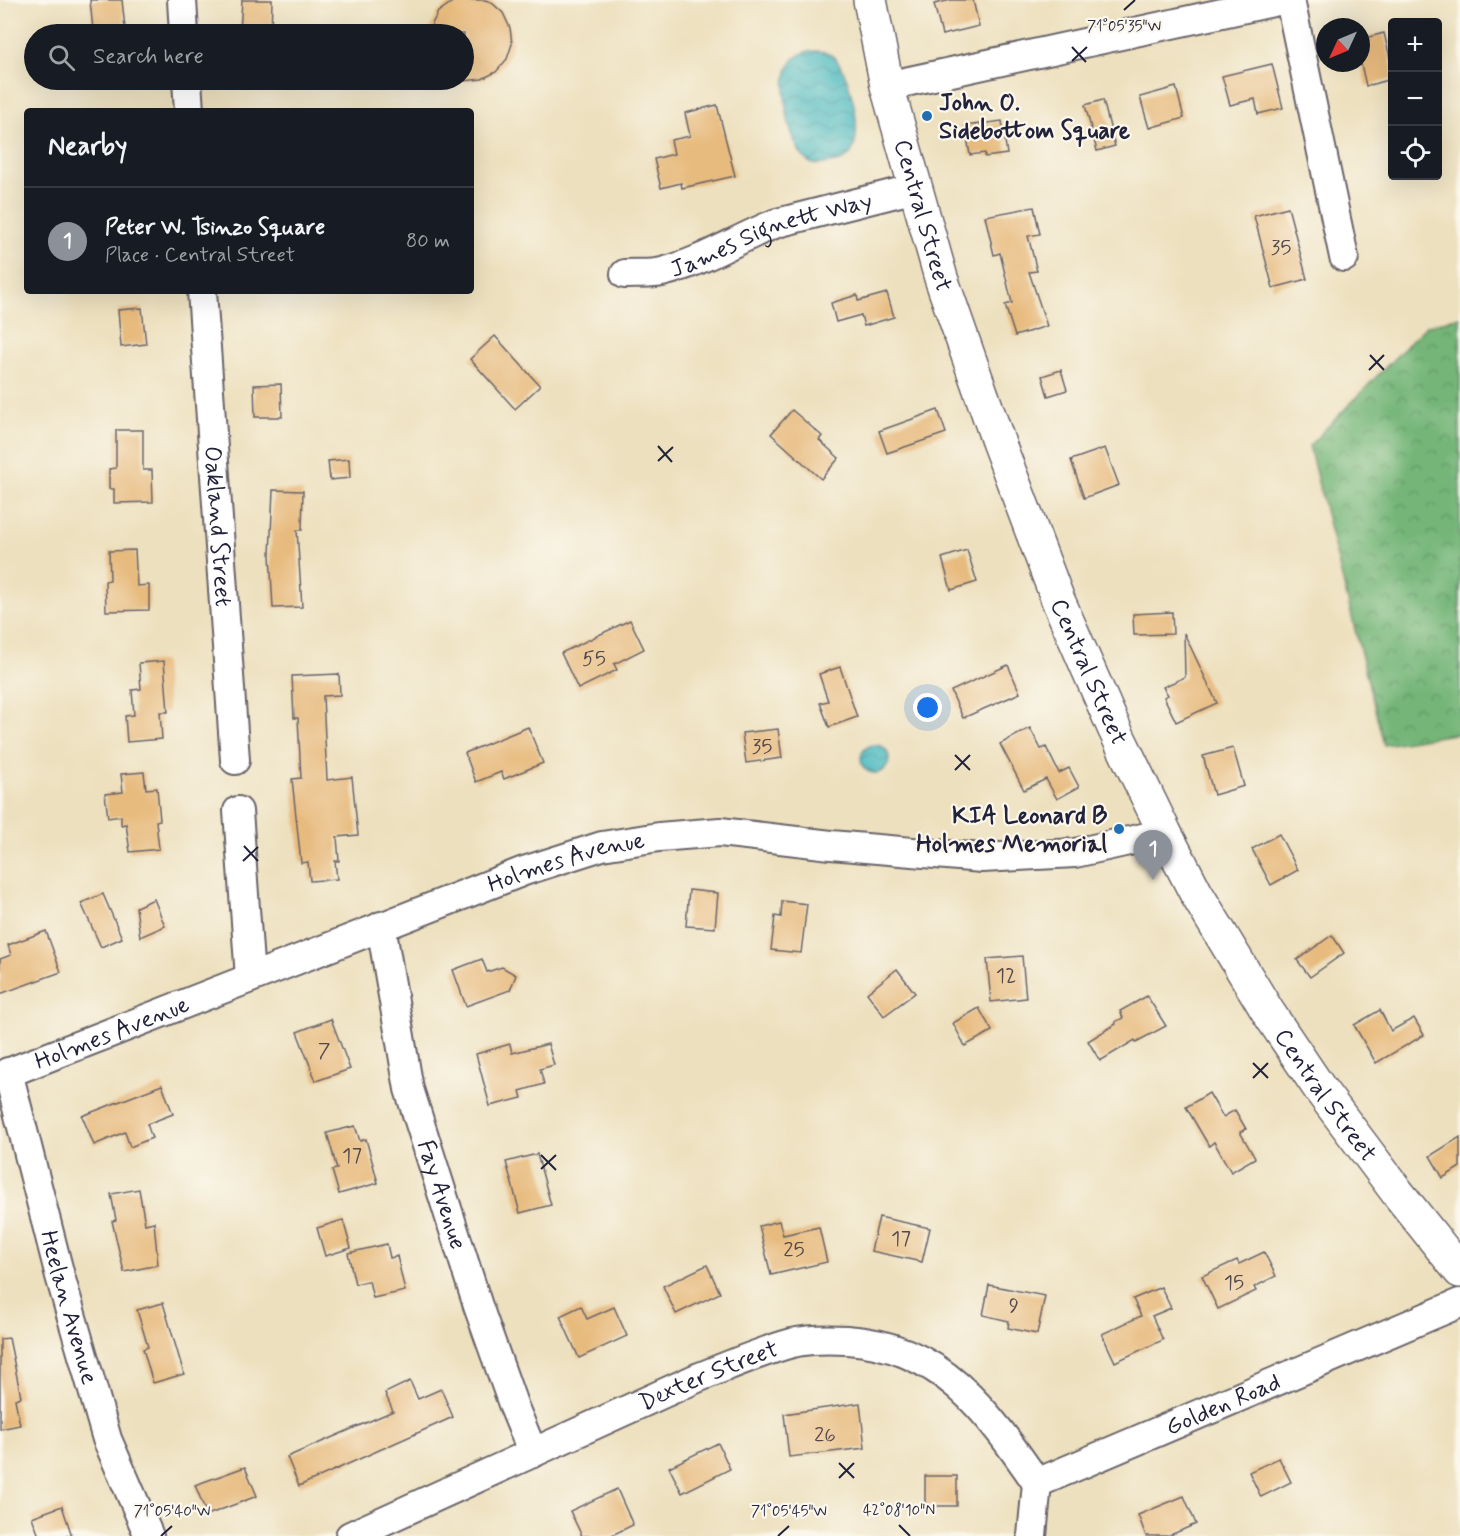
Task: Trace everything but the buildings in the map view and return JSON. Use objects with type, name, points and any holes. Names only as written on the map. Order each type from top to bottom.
[{"type":"main road","name":"Central Street","points":[[870,0],[887,86],[941,278],[999,444],[1058,600],[1115,730],[1196,893],[1268,1012],[1316,1083],[1397,1192],[1460,1271]]},
{"type":"street","points":[[182,0],[183,24]]},
{"type":"street","points":[[887,86],[1282,0]]},
{"type":"street","points":[[1290,0],[1344,257]]},
{"type":"street","points":[[188,90],[189,108]]},
{"type":"street","name":"James Signett Way","points":[[625,274],[660,273],[700,259],[777,224],[916,188]]},
{"type":"street","name":"Oakland Street","points":[[202,294],[235,759]]},
{"type":"street","points":[[238,811],[250,978]]},
{"type":"street","name":"Holmes Avenue","points":[[4,1074],[524,871],[602,846],[659,837],[720,832],[831,845],[982,858],[1075,853],[1165,833]]},
{"type":"street","name":"Fay Avenue","points":[[381,926],[409,1089],[478,1306],[533,1453]]},
{"type":"street","name":"Heelan Avenue","points":[[4,1074],[107,1438],[149,1536]]},
{"type":"street","name":"Golden Road","points":[[1036,1483],[1460,1303]]},
{"type":"street","name":"Dexter Street","points":[[350,1536],[697,1378],[747,1358],[794,1343],[831,1339],[864,1341],[897,1348],[926,1363],[954,1382],[992,1421],[1036,1483]]},
{"type":"street","points":[[1032,1536],[1036,1483]]},
{"type":"green space","points":[[1460,317],[1460,733],[1384,745],[1309,446],[1426,326]]},
{"type":"water","points":[[809,51],[823,51],[834,58],[845,74],[853,101],[856,117],[854,145],[849,155],[840,161],[813,164],[797,147],[792,133],[785,101],[787,72],[795,58]]},
{"type":"water","points":[[875,745],[885,749],[889,759],[885,769],[875,773],[865,769],[861,759],[865,749]]},
{"type":"place","name":"John O. Sidebottom Square","points":[[927,116]]},
{"type":"place","name":"KIA Leonard B Holmes Memorial","points":[[1119,829]]},
{"type":"place","name":"Peter W. Tsinzo Square","points":[[1153,880]]}]
